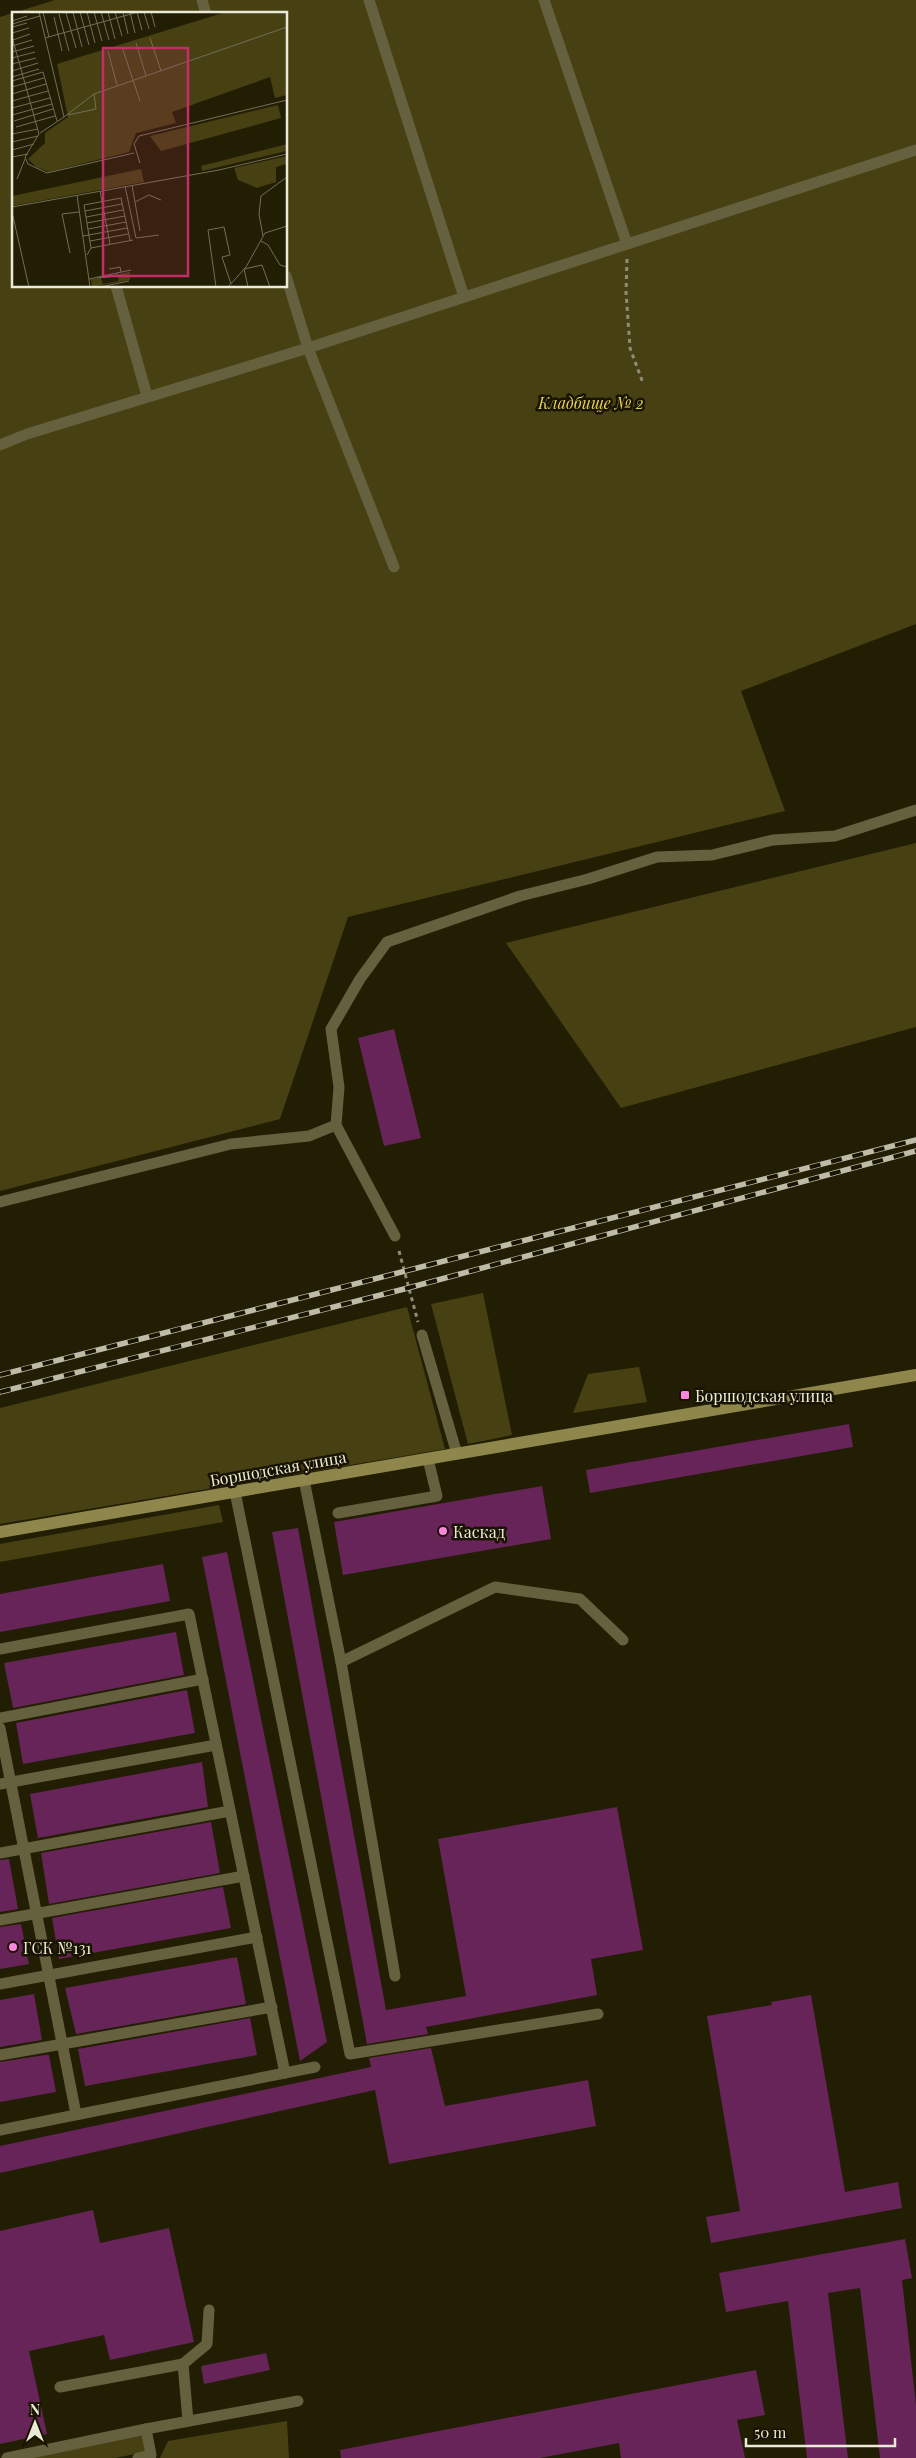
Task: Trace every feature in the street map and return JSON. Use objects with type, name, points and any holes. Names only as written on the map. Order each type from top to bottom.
[{"type":"street","name":"Боршодская улица","points":[[0,1532],[916,1375]]},
{"type":"lane","points":[[368,0],[464,297]]},
{"type":"lane","points":[[544,0],[627,244]]},
{"type":"lane","points":[[0,445],[27,434],[308,348],[916,150]]},
{"type":"lane","points":[[288,283],[308,348],[394,568]]},
{"type":"lane","points":[[117,288],[147,396]]},
{"type":"lane","points":[[395,1236],[336,1125],[339,1087],[331,1029],[360,979],[387,942],[520,896],[588,879],[657,857],[712,855],[773,840],[835,836],[916,810]]},
{"type":"lane","points":[[0,1202],[231,1144],[309,1136],[336,1125]]},
{"type":"lane","points":[[422,1335],[458,1454]]},
{"type":"lane","points":[[338,1513],[437,1496],[428,1459]]},
{"type":"lane","points":[[304,1480],[341,1662],[395,1976]]},
{"type":"lane","points":[[235,1492],[350,2054],[598,2014]]},
{"type":"lane","points":[[341,1662],[495,1587],[580,1599],[623,1640]]},
{"type":"lane","points":[[0,1649],[189,1614],[285,2073]]},
{"type":"lane","points":[[0,1718],[203,1679]]},
{"type":"lane","points":[[0,1728],[5,1783],[24,1848],[76,2114]]},
{"type":"lane","points":[[5,1783],[216,1744]]},
{"type":"lane","points":[[0,1853],[230,1811]]},
{"type":"lane","points":[[0,1920],[244,1876]]},
{"type":"lane","points":[[0,1984],[257,1937]]},
{"type":"lane","points":[[0,2055],[272,2007]]},
{"type":"lane","points":[[0,2130],[315,2067]]},
{"type":"lane","points":[[60,2387],[183,2364],[207,2344],[209,2310]]},
{"type":"lane","points":[[183,2364],[188,2421]]},
{"type":"lane","points":[[7,2458],[146,2429],[298,2401]]},
{"type":"lane","points":[[138,2458],[151,2456],[146,2429]]},
{"type":"path","points":[[627,244],[626,292],[630,348],[643,383]]},
{"type":"path","points":[[395,1236],[422,1335]]},
{"type":"green space","name":"Кладбище № 2","points":[[55,0],[916,0],[916,624],[741,691],[785,811],[348,917],[280,1119],[0,1191],[0,17],[12,13],[12,288],[288,288],[288,12],[16,12]]},
{"type":"green space","points":[[916,843],[916,1027],[621,1108],[506,943]]},
{"type":"green space","points":[[483,1293],[512,1435],[468,1444],[431,1304]]},
{"type":"green space","points":[[407,1307],[445,1449],[0,1524],[0,1408]]},
{"type":"green space","points":[[639,1367],[647,1402],[573,1413],[588,1374]]},
{"type":"green space","points":[[219,1505],[223,1522],[0,1562],[0,1544]]},
{"type":"green space","points":[[287,2421],[289,2458],[160,2458],[168,2441]]},
{"type":"green space","points":[[142,2434],[145,2452],[115,2458],[32,2458]]},
{"type":"building","points":[[394,1029],[421,1138],[384,1146],[358,1038]]},
{"type":"building","points":[[849,1424],[853,1447],[590,1493],[586,1470]]},
{"type":"building","name":"Каскад","points":[[542,1486],[551,1539],[343,1575],[334,1522]]},
{"type":"building","points":[[298,1528],[386,2010],[466,1996],[438,1839],[617,1807],[643,1950],[591,1959],[597,1995],[426,2027],[428,2034],[367,2044],[272,1532]]},
{"type":"building","points":[[227,1552],[327,2042],[300,2061],[202,1557]]},
{"type":"building","points":[[163,1564],[170,1601],[0,1632],[0,1594]]},
{"type":"building","points":[[176,1632],[184,1675],[13,1708],[4,1663]]},
{"type":"building","points":[[187,1690],[195,1733],[23,1764],[16,1723]]},
{"type":"building","points":[[202,1762],[208,1807],[38,1838],[30,1794]]},
{"type":"building","points":[[211,1822],[220,1873],[49,1904],[41,1853]]},
{"type":"building","points":[[9,1859],[18,1909],[0,1912],[0,1860]]},
{"type":"building","points":[[223,1887],[231,1928],[59,1959],[52,1918]]},
{"type":"building","name":"ГСК №131","points":[[21,1924],[29,1964],[0,1969],[0,1927]]},
{"type":"building","points":[[237,1957],[246,2004],[76,2034],[65,1988]]},
{"type":"building","points":[[34,1994],[42,2040],[0,2047],[0,2000]]},
{"type":"building","points":[[811,1995],[845,2192],[898,2182],[902,2208],[711,2243],[706,2217],[740,2211],[707,2016],[772,2005],[771,2002]]},
{"type":"building","points":[[250,2018],[257,2055],[85,2086],[78,2049]]},
{"type":"building","points":[[431,2048],[445,2106],[588,2080],[596,2126],[389,2164],[375,2090],[0,2173],[0,2146],[371,2067],[369,2058]]},
{"type":"building","points":[[49,2055],[56,2092],[0,2102],[0,2062]]},
{"type":"building","points":[[93,2210],[100,2243],[169,2228],[194,2342],[110,2360],[104,2335],[29,2351],[47,2434],[0,2444],[0,2231]]},
{"type":"building","points":[[905,2239],[912,2278],[902,2280],[916,2405],[916,2458],[880,2458],[860,2288],[828,2293],[848,2458],[807,2458],[788,2301],[726,2312],[719,2273]]},
{"type":"building","points":[[266,2353],[270,2370],[204,2384],[201,2366]]},
{"type":"building","points":[[756,2370],[765,2415],[737,2420],[745,2458],[621,2458],[619,2443],[540,2458],[341,2458],[340,2450]]},
{"type":"railway","points":[[0,1375],[916,1140]]},
{"type":"railway","points":[[0,1392],[408,1288],[916,1151]]},
{"type":"place","name":"Боршодская улица","points":[[685,1395]]},
{"type":"place","name":"Каскад","points":[[443,1531]]},
{"type":"place","name":"ГСК №131","points":[[13,1947]]}]
